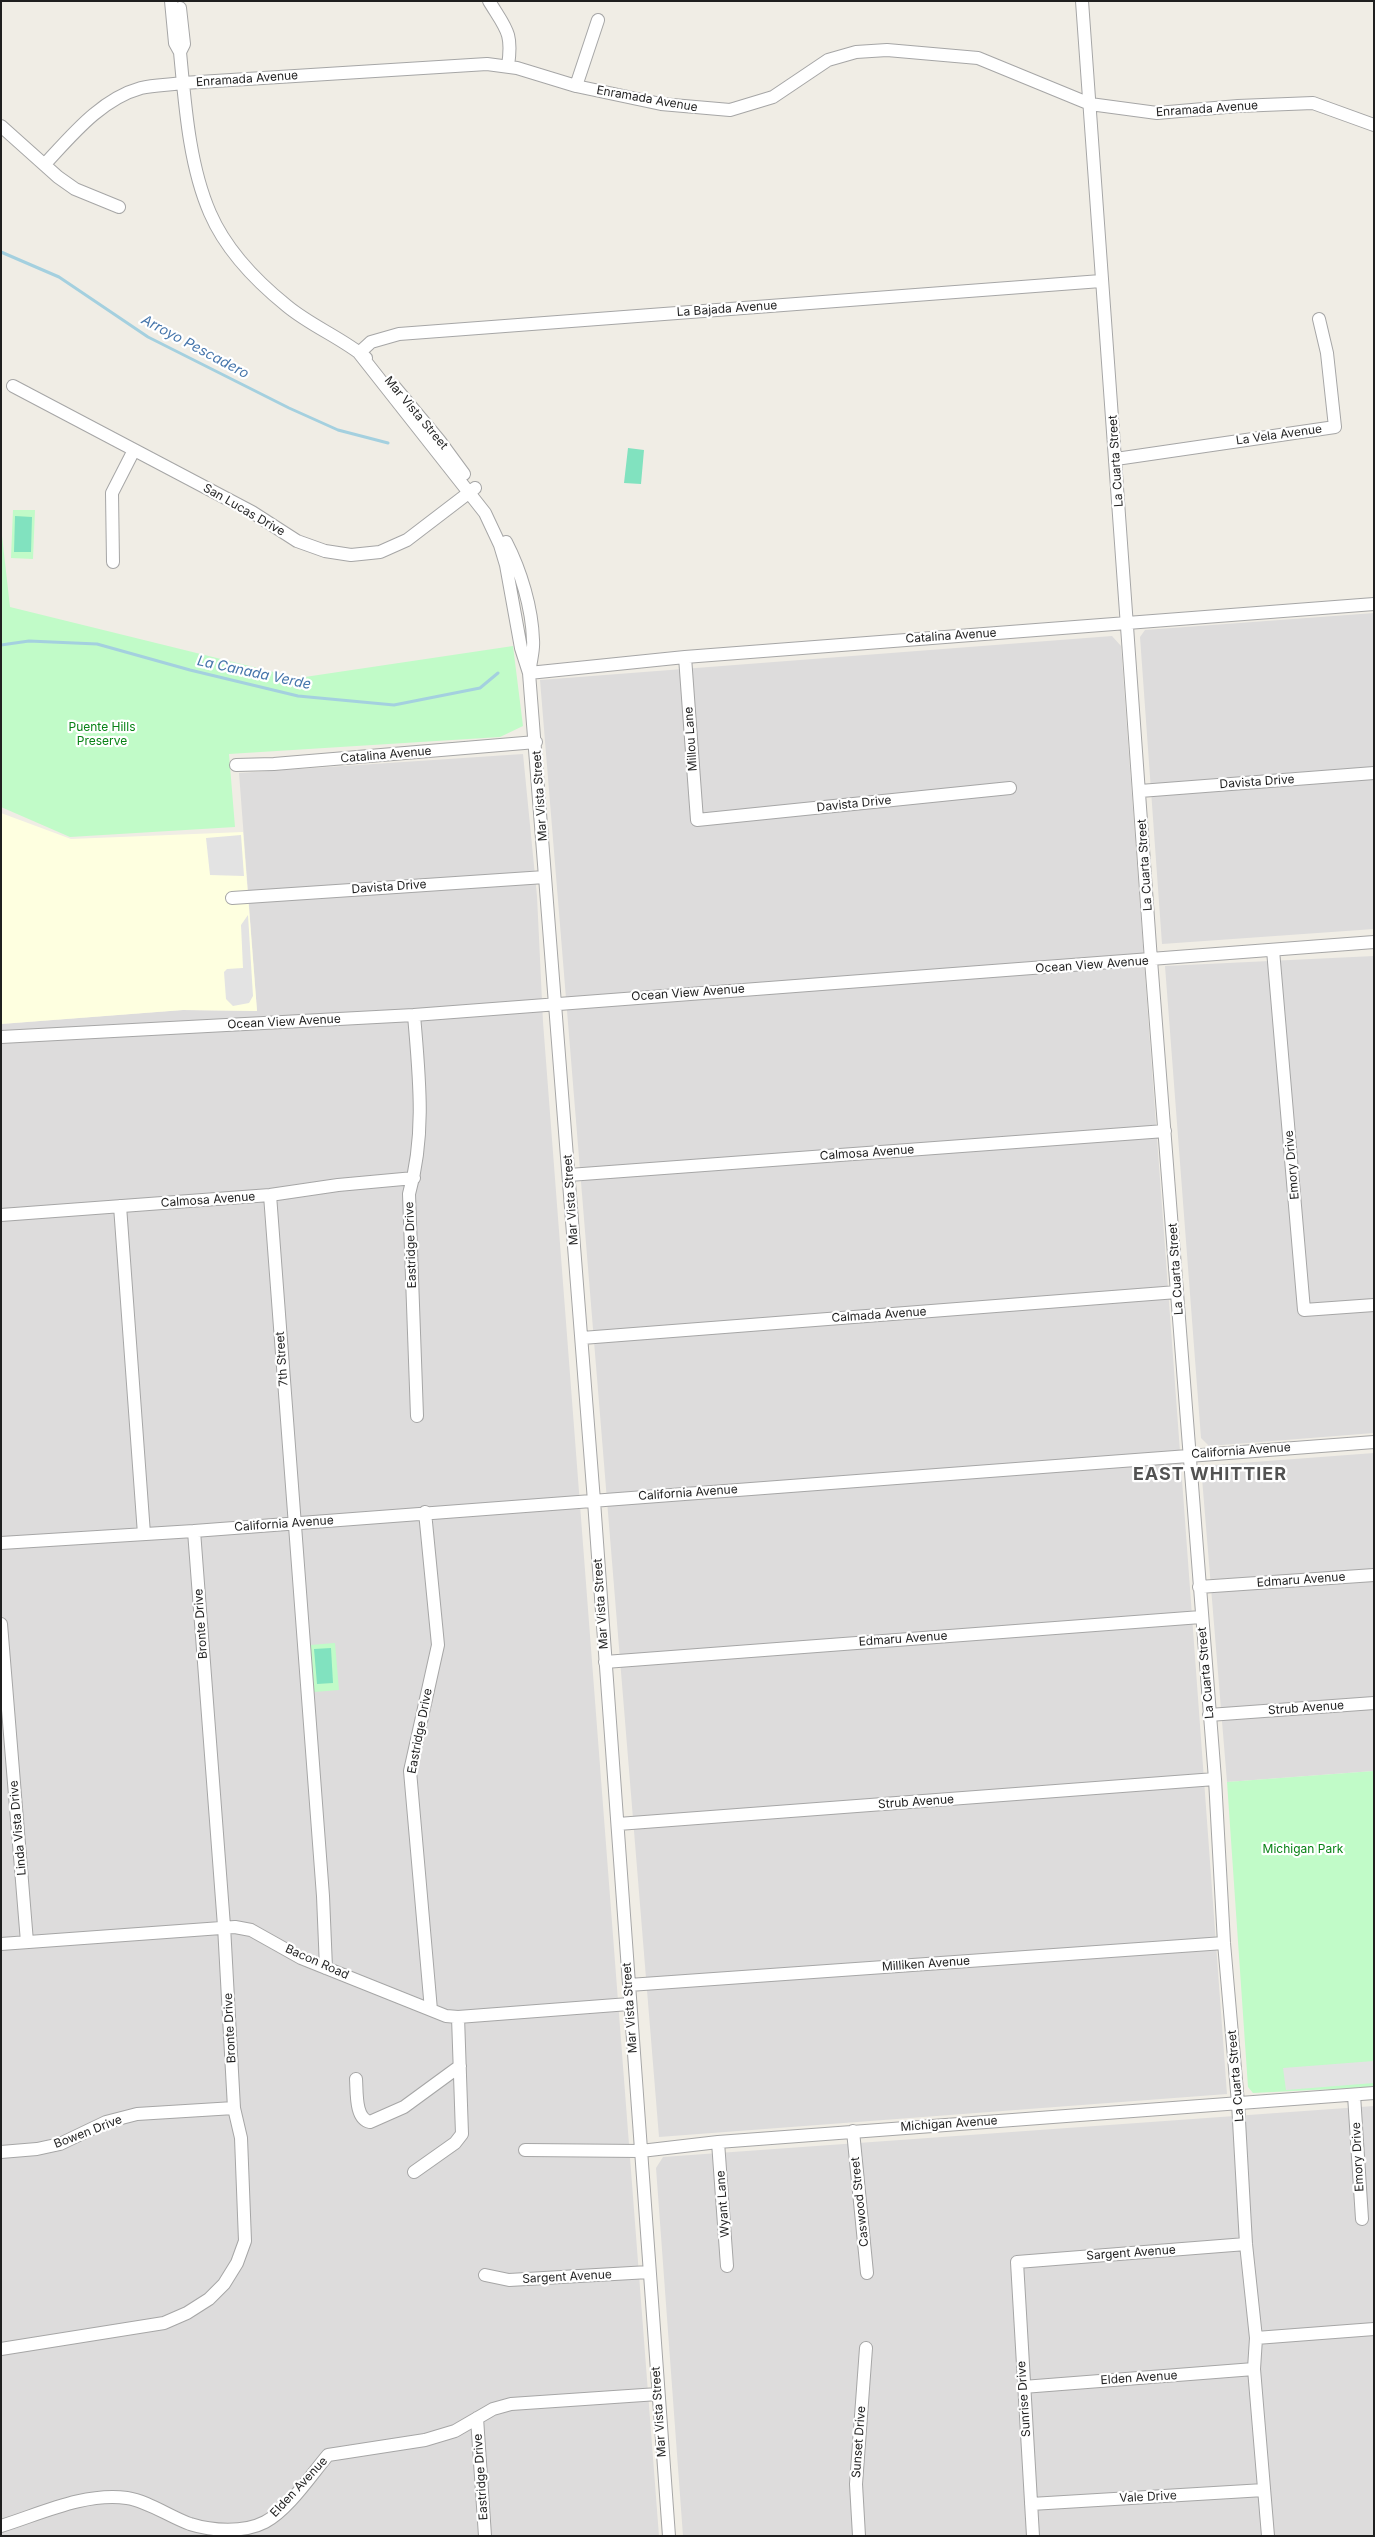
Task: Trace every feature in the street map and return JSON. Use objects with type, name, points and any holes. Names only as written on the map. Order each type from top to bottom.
[{"type":"street","name":"Mar Vista Street","points":[[171,1],[175,44],[180,52],[187,119],[199,181],[210,213],[225,241],[261,284],[288,307],[359,353],[385,375],[439,440],[472,490],[493,516],[509,548],[524,589],[534,641],[529,673],[582,1338],[669,2536]]},
{"type":"street","name":"Mar Vista Street","points":[[179,1],[184,44],[180,52]]},
{"type":"street","points":[[489,1],[508,31],[511,50],[508,66]]},
{"type":"street","name":"La Cuarta Street","points":[[1082,1],[1151,960],[1190,1455],[1224,1943],[1238,2104],[1246,2244],[1256,2338],[1254,2370],[1268,2536]]},
{"type":"street","points":[[576,86],[598,20]]},
{"type":"street","name":"Enramada Avenue","points":[[45,164],[92,116],[114,101],[140,88],[183,83],[487,64],[508,66],[576,86],[661,104],[730,110],[773,97],[828,60],[856,52],[887,50],[978,58],[1090,104],[1157,114],[1238,106],[1313,104],[1374,125]]},
{"type":"street","points":[[1,126],[75,189],[119,207]]},
{"type":"street","name":"La Bajada Avenue","points":[[359,353],[371,342],[399,334],[1101,281]]},
{"type":"street","name":"La Vela Avenue","points":[[1116,459],[1335,427],[1327,353],[1319,319]]},
{"type":"street","name":"San Lucas Drive","points":[[13,386],[252,512],[297,541],[325,551],[351,555],[380,552],[407,540],[472,490]]},
{"type":"street","points":[[113,562],[112,493],[134,450]]},
{"type":"street","name":"Catalina Avenue","points":[[529,673],[685,657],[1374,604]]},
{"type":"street","name":"Millou Lane","points":[[685,657],[697,820]]},
{"type":"street","name":"Catalina Avenue","points":[[236,765],[274,764],[536,742]]},
{"type":"street","name":"Davista Drive","points":[[1140,791],[1374,773]]},
{"type":"street","name":"Davista Drive","points":[[697,820],[1010,788]]},
{"type":"street","name":"Davista Drive","points":[[232,898],[545,877]]},
{"type":"street","name":"Ocean View Avenue","points":[[1,1037],[414,1015],[556,1002],[1151,960],[1374,942]]},
{"type":"street","name":"Emory Drive","points":[[1273,950],[1304,1310],[1374,1305]]},
{"type":"street","name":"Eastridge Drive","points":[[414,1015],[422,1112],[414,1178],[409,1194],[417,1416]]},
{"type":"street","name":"Calmosa Avenue","points":[[569,1175],[1165,1131]]},
{"type":"street","name":"Calmosa Avenue","points":[[1,1215],[270,1195],[338,1185],[414,1178]]},
{"type":"street","name":"7th Street","points":[[270,1195],[323,1896],[326,1968]]},
{"type":"street","points":[[120,1206],[144,1534]]},
{"type":"street","name":"Calmada Avenue","points":[[582,1338],[1177,1292]]},
{"type":"street","name":"California Avenue","points":[[1,1543],[194,1531],[425,1512],[1374,1442]]},
{"type":"street","name":"Eastridge Drive","points":[[425,1512],[438,1646],[410,1771],[431,2010]]},
{"type":"street","name":"Bronte Drive","points":[[1,2349],[164,2323],[209,2299],[224,2284],[237,2263],[245,2241],[241,2138],[234,2108],[224,1926],[194,1531]]},
{"type":"street","name":"Edmaru Avenue","points":[[1199,1587],[1374,1575]]},
{"type":"street","name":"Edmaru Avenue","points":[[605,1662],[1201,1617]]},
{"type":"street","name":"Linda Vista Drive","points":[[1,1624],[27,1942]]},
{"type":"street","name":"Strub Avenue","points":[[1209,1715],[1374,1703]]},
{"type":"street","name":"Strub Avenue","points":[[618,1824],[1214,1779]]},
{"type":"street","name":"Bacon Road","points":[[1,1944],[224,1926],[251,1930],[301,1958],[431,2010],[458,2018],[629,2004]]},
{"type":"street","name":"Milliken Avenue","points":[[628,1985],[1224,1943]]},
{"type":"street","points":[[414,2172],[455,2143],[462,2134],[458,2018]]},
{"type":"street","points":[[356,2079],[360,2115],[370,2122],[404,2107],[460,2066]]},
{"type":"street","name":"Michigan Avenue","points":[[525,2150],[641,2151],[718,2142],[853,2131],[1374,2093]]},
{"type":"street","name":"Emory Drive","points":[[1354,2094],[1362,2219]]},
{"type":"street","name":"Bowen Drive","points":[[1,2152],[37,2149],[60,2144],[106,2122],[137,2114],[234,2108]]},
{"type":"street","name":"Caswood Street","points":[[853,2131],[867,2274]]},
{"type":"street","name":"Wyant Lane","points":[[718,2142],[727,2266]]},
{"type":"street","name":"Sargent Avenue","points":[[1017,2262],[1246,2244]]},
{"type":"street","name":"Sunrise Drive","points":[[1017,2262],[1033,2536]]},
{"type":"street","name":"Sargent Avenue","points":[[485,2275],[509,2280],[649,2272]]},
{"type":"street","points":[[1256,2338],[1374,2329]]},
{"type":"street","name":"Sunset Drive","points":[[859,2536],[856,2484],[866,2348]]},
{"type":"street","name":"Elden Avenue","points":[[1023,2387],[1254,2370]]},
{"type":"street","name":"Elden Avenue","points":[[1,2526],[102,2497],[128,2498],[192,2524],[214,2528],[240,2529],[265,2522],[282,2509],[328,2456],[425,2440],[455,2431],[493,2409],[519,2403],[658,2394]]},
{"type":"street","name":"Eastridge Drive","points":[[477,2418],[485,2536]]},
{"type":"street","name":"Vale Drive","points":[[1031,2504],[1264,2490]]},
{"type":"shaded area","points":[[1374,613],[1374,929],[1162,944],[1140,637],[1145,630]]},
{"type":"shaded area","points":[[1112,636],[1121,646],[1227,2094],[659,2137],[540,680]]},
{"type":"shaded area","points":[[523,754],[537,896],[543,1022],[659,2536],[1,2536],[1,1024],[183,1010],[257,1011],[239,773]]},
{"type":"shaded area","points":[[1,813],[71,839],[243,832],[257,1011],[183,1010],[1,1024]]},
{"type":"shaded area","points":[[241,835],[244,876],[210,875],[206,838]]},
{"type":"shaded area","points":[[248,915],[253,996],[249,1003],[233,1006],[226,999],[224,972],[227,969],[243,968],[241,925]]},
{"type":"shaded area","points":[[1374,956],[1374,1433],[1209,1446],[1201,1438],[1165,966]]},
{"type":"shaded area","points":[[1374,1453],[1374,1771],[1227,1782],[1201,1466]]},
{"type":"shaded area","points":[[1374,2061],[1374,2083],[1286,2090],[1283,2068]]},
{"type":"shaded area","points":[[1374,2106],[1374,2536],[683,2536],[656,2168],[663,2157]]},
{"type":"green space","points":[[628,448],[644,450],[641,484],[624,483]]},
{"type":"green space","points":[[13,510],[35,510],[33,559],[11,558]]},
{"type":"green space","points":[[15,516],[32,517],[31,552],[14,552]]},
{"type":"green space","name":"Puente Hills Preserve","points":[[1,527],[10,607],[298,678],[513,646],[523,726],[500,737],[229,754],[235,827],[70,837],[1,807]]},
{"type":"green space","points":[[335,1643],[339,1690],[314,1692],[310,1645]]},
{"type":"green space","points":[[331,1648],[333,1683],[317,1684],[314,1649]]},
{"type":"green space","name":"Michigan Park","points":[[1374,1771],[1374,2087],[1253,2093],[1248,2087],[1227,1782]]},
{"type":"waterway","name":"Arroyo Pescadero","points":[[1,252],[59,277],[148,337],[289,408],[338,430],[388,443]]},
{"type":"waterway","name":"La Canada Verde","points":[[1,645],[29,641],[97,644],[190,670],[298,696],[394,705],[480,688],[498,673]]},
{"type":"district","name":"EAST WHITTIER","points":[[1210,1475]]}]
